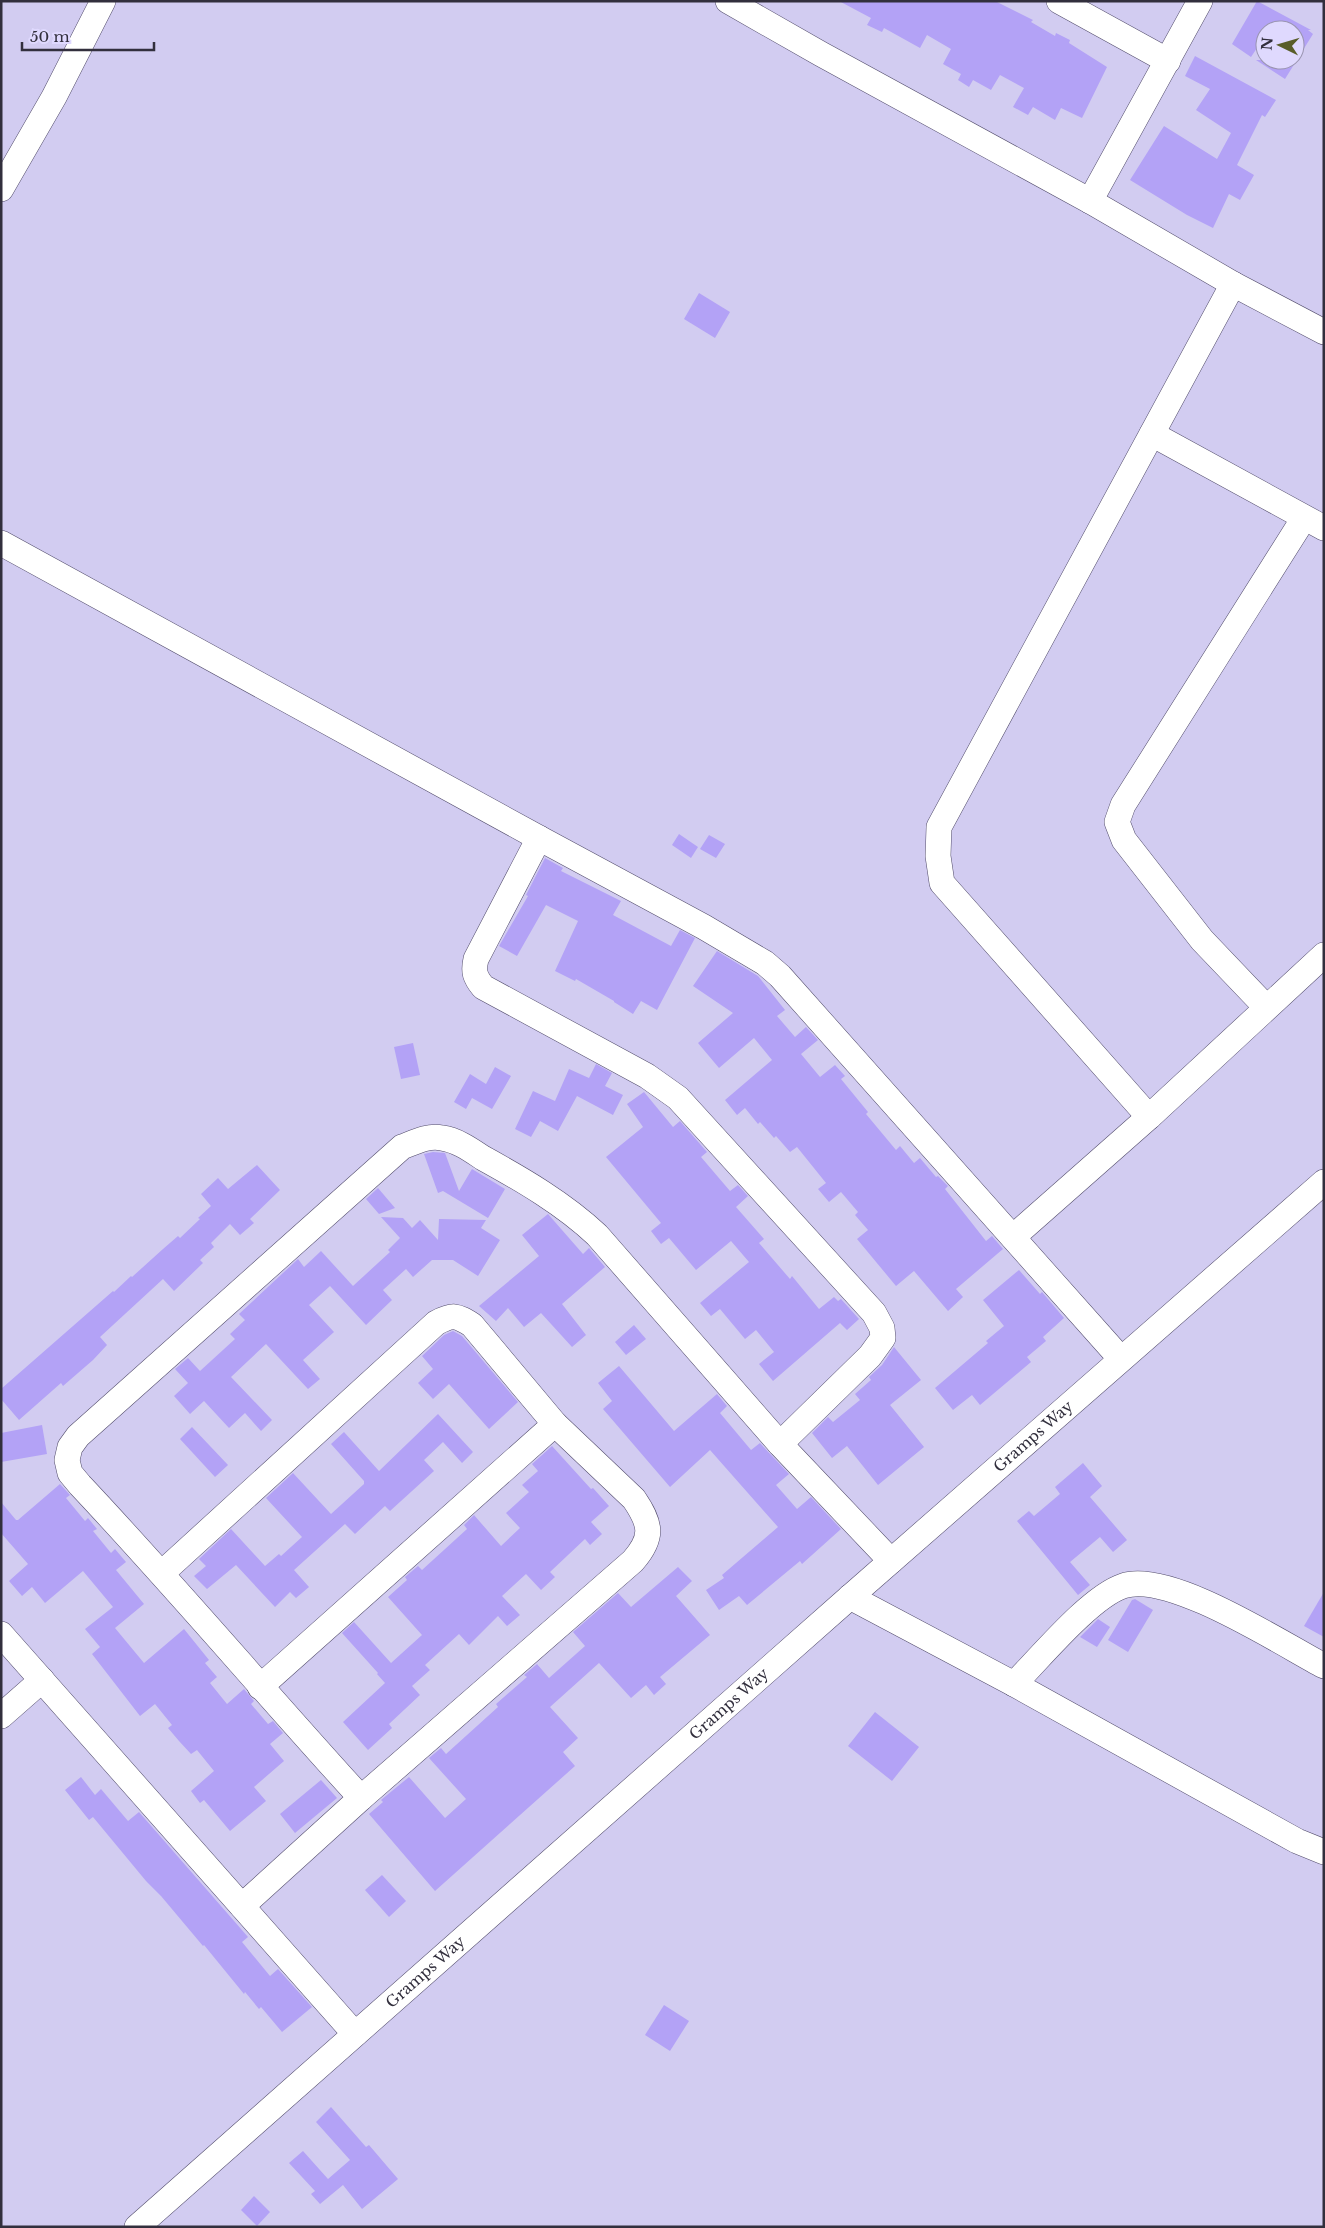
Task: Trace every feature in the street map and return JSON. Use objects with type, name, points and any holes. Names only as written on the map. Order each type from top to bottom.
[{"type":"street","points":[[1,189],[54,97],[103,1]]},
{"type":"street","points":[[1059,1],[1168,61]]},
{"type":"street","points":[[1090,201],[1200,1]]},
{"type":"street","points":[[741,4],[821,54],[1090,201],[1233,284],[1324,332]]},
{"type":"street","points":[[1149,1117],[942,883],[938,856],[939,827],[1233,284]]},
{"type":"street","points":[[1152,434],[1314,523],[1123,805],[1117,822],[1124,840],[1202,940],[1266,1007]]},
{"type":"street","points":[[1,543],[704,927],[765,963],[792,988],[1121,1359]]},
{"type":"street","points":[[539,838],[476,959],[473,971],[476,978],[484,987],[647,1076],[678,1098],[874,1313],[882,1328],[883,1338],[875,1351],[780,1444]]},
{"type":"street","points":[[1013,1237],[1149,1117],[1324,955]]},
{"type":"street","points":[[361,1798],[260,1687],[162,1572],[70,1473],[67,1460],[70,1447],[92,1421],[139,1382],[402,1147],[430,1137],[443,1138],[457,1143],[514,1176],[583,1222],[780,1444],[891,1561]]},
{"type":"street","name":"Gramps Way","points":[[137,2227],[850,1597],[1324,1182]]},
{"type":"street","points":[[162,1572],[429,1329],[447,1317],[457,1316],[472,1325],[556,1424],[634,1499],[646,1522],[648,1534],[646,1547],[633,1561],[361,1798],[242,1906]]},
{"type":"street","points":[[260,1687],[556,1424]]},
{"type":"street","points":[[1014,1684],[1092,1605],[1124,1585],[1147,1584],[1176,1591],[1201,1600],[1324,1666]]},
{"type":"street","points":[[850,1597],[1014,1684],[1297,1841],[1324,1852]]},
{"type":"street","points":[[1,1634],[354,2034]]},
{"type":"street","points":[[1,1716],[42,1680]]},
{"type":"building","points":[[839,1],[995,1],[1033,20],[1031,22],[1055,36],[1056,33],[1070,40],[1069,43],[1107,67],[1082,118],[1061,108],[1055,120],[1033,107],[1028,115],[1013,107],[1024,88],[1000,75],[991,90],[973,80],[969,87],[958,80],[961,74],[943,64],[951,49],[927,35],[920,48],[884,28],[882,32],[867,25],[871,18]]},
{"type":"building","points":[[1257,1],[1292,20],[1255,20],[1255,51],[1251,57],[1232,44]]},
{"type":"building","points":[[1305,27],[1311,30],[1308,30],[1313,34],[1305,47]]},
{"type":"building","points":[[1195,56],[1276,100],[1265,117],[1262,115],[1237,165],[1254,175],[1240,200],[1229,194],[1213,228],[1187,215],[1130,180],[1164,126],[1217,159],[1231,133],[1196,110],[1210,89],[1185,76]]},
{"type":"building","points":[[1271,70],[1291,70],[1285,79]]},
{"type":"building","points":[[699,293],[730,312],[715,338],[684,319]]},
{"type":"building","points":[[679,834],[698,847],[691,858],[672,845]]},
{"type":"building","points":[[709,835],[725,844],[716,858],[700,849]]},
{"type":"building","points":[[545,858],[563,868],[561,871],[621,901],[613,915],[671,946],[680,930],[695,938],[657,1010],[641,1001],[633,1014],[576,979],[575,981],[555,971],[578,921],[546,905],[517,956],[499,946],[528,896],[526,895]]},
{"type":"building","points":[[717,951],[758,976],[785,1010],[777,1016],[795,1037],[806,1027],[818,1040],[801,1054],[820,1077],[835,1065],[845,1076],[841,1079],[868,1112],[866,1114],[896,1150],[900,1146],[914,1163],[920,1158],[936,1177],[938,1176],[948,1186],[945,1189],[986,1241],[992,1236],[1003,1249],[956,1289],[963,1297],[948,1311],[914,1271],[896,1286],[857,1239],[868,1230],[855,1215],[858,1212],[841,1192],[829,1202],[818,1189],[826,1183],[797,1147],[790,1152],[760,1122],[758,1124],[745,1108],[737,1115],[725,1100],[772,1060],[754,1038],[719,1068],[698,1043],[733,1013],[693,986]]},
{"type":"building","points":[[413,1043],[420,1075],[401,1079],[394,1047]]},
{"type":"building","points":[[596,1064],[612,1073],[605,1086],[623,1095],[613,1115],[577,1096],[558,1131],[540,1121],[531,1137],[515,1129],[533,1091],[555,1101],[569,1069],[589,1078]]},
{"type":"building","points":[[495,1067],[511,1076],[492,1109],[472,1098],[466,1109],[454,1102],[470,1074],[486,1084]]},
{"type":"building","points":[[644,1092],[673,1127],[680,1121],[707,1152],[701,1157],[730,1191],[738,1185],[748,1196],[736,1207],[764,1239],[759,1243],[790,1279],[792,1276],[819,1309],[834,1297],[838,1301],[841,1299],[859,1319],[847,1330],[840,1323],[773,1381],[759,1364],[774,1352],[756,1330],[745,1339],[720,1309],[711,1316],[700,1303],[749,1262],[731,1241],[696,1270],[669,1238],[661,1244],[651,1231],[661,1223],[606,1157],[643,1127],[627,1104]]},
{"type":"building","points":[[433,1152],[445,1153],[459,1191],[472,1169],[505,1189],[488,1218],[443,1191],[438,1193],[424,1154]]},
{"type":"building","points":[[257,1165],[280,1190],[250,1219],[254,1223],[240,1235],[230,1224],[211,1243],[214,1247],[200,1260],[203,1263],[174,1291],[163,1279],[100,1337],[107,1345],[93,1360],[63,1386],[61,1383],[19,1420],[1,1399],[1,1389],[113,1291],[132,1277],[178,1236],[180,1238],[200,1219],[198,1218],[211,1206],[201,1194],[218,1178],[228,1189]]},
{"type":"building","points":[[378,1188],[395,1208],[379,1214],[366,1199]]},
{"type":"building","points":[[548,1214],[583,1254],[589,1248],[605,1267],[562,1304],[586,1335],[572,1347],[541,1313],[524,1327],[508,1308],[496,1321],[479,1306],[539,1256],[522,1235]]},
{"type":"building","points":[[381,1217],[403,1218],[412,1228],[420,1220],[438,1240],[439,1219],[486,1220],[481,1228],[500,1240],[478,1276],[453,1260],[432,1260],[413,1277],[406,1269],[383,1290],[392,1300],[366,1325],[330,1286],[309,1305],[334,1332],[303,1360],[320,1379],[308,1389],[266,1344],[231,1377],[272,1420],[261,1431],[245,1413],[229,1428],[204,1401],[190,1414],[174,1396],[188,1383],[175,1369],[188,1358],[200,1371],[235,1339],[230,1334],[245,1320],[239,1314],[298,1259],[304,1267],[321,1251],[353,1286],[390,1252],[388,1250],[400,1238]]},
{"type":"building","points":[[1019,1270],[1040,1294],[1042,1292],[1064,1318],[1043,1337],[1046,1341],[1027,1357],[1031,1362],[980,1405],[972,1395],[953,1410],[935,1388],[988,1343],[986,1341],[1004,1326],[983,1300]]},
{"type":"building","points":[[634,1325],[646,1339],[626,1355],[615,1342]]},
{"type":"building","points":[[453,1331],[462,1336],[518,1402],[489,1429],[449,1384],[433,1399],[418,1383],[433,1369],[422,1356],[444,1335]]},
{"type":"building","points":[[894,1347],[921,1380],[890,1405],[924,1447],[878,1485],[847,1446],[832,1458],[812,1433],[828,1417],[833,1422],[860,1400],[855,1394],[871,1380],[869,1377],[882,1365]]},
{"type":"building","points":[[619,1366],[674,1431],[717,1394],[727,1406],[720,1413],[751,1450],[760,1443],[789,1474],[776,1485],[797,1509],[811,1497],[841,1529],[802,1564],[800,1561],[747,1605],[739,1596],[719,1610],[706,1590],[724,1578],[722,1575],[778,1527],[710,1450],[670,1487],[603,1409],[612,1401],[598,1383]]},
{"type":"building","points":[[438,1414],[473,1452],[462,1463],[443,1442],[424,1460],[434,1471],[390,1511],[385,1506],[355,1534],[345,1524],[294,1570],[309,1587],[296,1598],[290,1592],[275,1607],[236,1565],[207,1589],[194,1576],[206,1566],[199,1559],[231,1529],[265,1566],[279,1554],[281,1556],[302,1537],[266,1498],[293,1473],[331,1514],[364,1484],[364,1481],[331,1444],[344,1432],[379,1471]]},
{"type":"building","points":[[42,1425],[47,1454],[1,1462],[1,1433]]},
{"type":"building","points":[[192,1427],[228,1465],[215,1477],[180,1439]]},
{"type":"building","points":[[552,1446],[609,1506],[591,1522],[602,1534],[590,1545],[585,1539],[550,1572],[555,1577],[541,1590],[526,1574],[502,1596],[520,1615],[507,1626],[498,1616],[469,1645],[459,1634],[425,1665],[430,1670],[412,1686],[420,1695],[389,1724],[392,1728],[368,1750],[343,1722],[385,1683],[342,1633],[354,1622],[391,1663],[422,1635],[388,1597],[407,1580],[405,1577],[418,1566],[422,1570],[467,1529],[464,1525],[474,1515],[501,1546],[520,1528],[506,1513],[529,1492],[522,1485],[538,1471],[532,1464]]},
{"type":"building","points":[[1083,1463],[1102,1486],[1090,1497],[1127,1540],[1113,1552],[1100,1537],[1070,1562],[1090,1585],[1078,1595],[1017,1521],[1029,1511],[1034,1516],[1060,1494],[1055,1487]]},
{"type":"building","points":[[60,1484],[70,1495],[66,1498],[85,1521],[88,1518],[97,1529],[93,1531],[111,1553],[115,1549],[126,1562],[116,1570],[144,1604],[115,1628],[144,1663],[184,1629],[209,1660],[205,1663],[217,1677],[210,1683],[227,1704],[244,1689],[254,1701],[251,1704],[268,1724],[273,1721],[283,1733],[270,1744],[284,1761],[254,1787],[266,1801],[230,1831],[204,1800],[200,1803],[191,1791],[214,1771],[197,1750],[191,1754],[179,1741],[168,1728],[172,1725],[155,1704],[140,1716],[92,1654],[100,1647],[85,1629],[113,1607],[83,1571],[45,1603],[32,1587],[22,1596],[9,1581],[28,1564],[1,1533],[1,1502],[18,1520]]},
{"type":"building","points":[[678,1567],[692,1581],[676,1596],[710,1635],[660,1677],[666,1684],[654,1695],[646,1685],[631,1698],[599,1663],[550,1707],[578,1738],[563,1752],[575,1766],[435,1891],[369,1814],[383,1802],[381,1800],[409,1777],[445,1818],[466,1799],[429,1758],[441,1748],[446,1754],[498,1707],[496,1704],[527,1677],[524,1675],[537,1664],[549,1678],[585,1646],[573,1632],[618,1593],[631,1607]]},
{"type":"building","points":[[1324,1592],[1324,1637],[1304,1626]]},
{"type":"building","points":[[1135,1599],[1153,1610],[1128,1652],[1108,1640],[1132,1600]]},
{"type":"building","points":[[1098,1619],[1110,1627],[1097,1647],[1080,1637]]},
{"type":"building","points":[[875,1712],[919,1747],[892,1781],[848,1746]]},
{"type":"building","points":[[81,1777],[95,1795],[101,1789],[128,1821],[139,1812],[248,1937],[242,1942],[270,1976],[278,1969],[312,2007],[282,2032],[261,2007],[259,2009],[245,1992],[244,1994],[93,1817],[89,1820],[65,1790]]},
{"type":"building","points":[[321,1780],[337,1798],[295,1833],[280,1814]]},
{"type":"building","points":[[382,1875],[406,1901],[389,1917],[365,1890]]},
{"type":"building","points":[[664,2005],[689,2021],[670,2051],[645,2035]]},
{"type":"building","points":[[331,2107],[366,2147],[369,2145],[398,2179],[362,2209],[343,2185],[320,2204],[311,2194],[315,2191],[289,2163],[303,2151],[328,2179],[350,2160],[316,2122]]},
{"type":"building","points":[[254,2196],[270,2212],[257,2226],[241,2210]]}]
